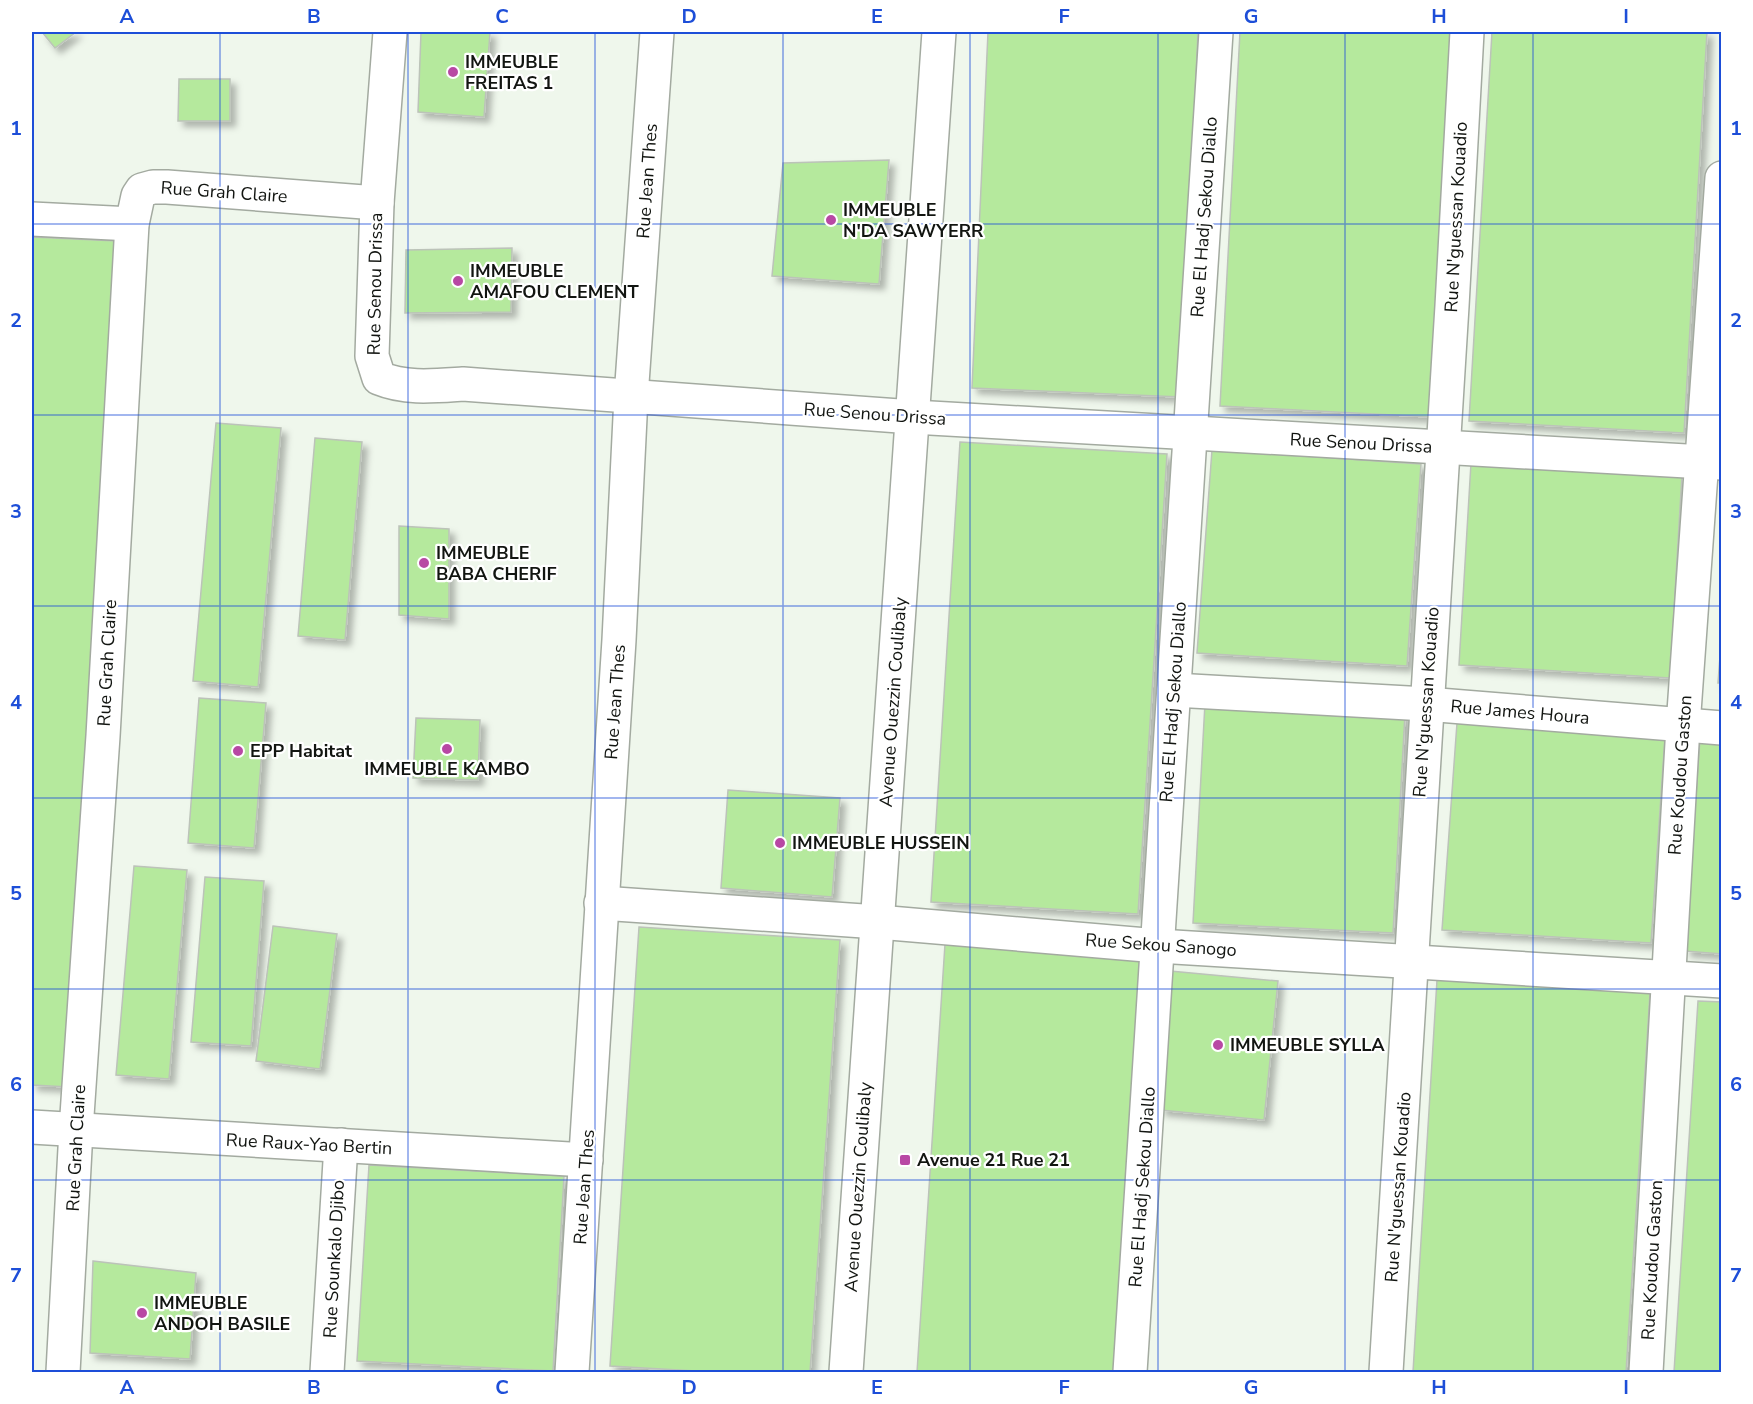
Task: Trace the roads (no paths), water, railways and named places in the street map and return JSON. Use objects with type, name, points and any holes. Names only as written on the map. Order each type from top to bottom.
[{"type":"street","name":"Rue Senou Drissa","points":[[390,32],[377,203],[372,356],[379,378],[392,383],[410,387],[463,384],[913,417],[1711,463]]},
{"type":"street","name":"Rue Jean Thes","points":[[572,1372],[619,640],[631,397],[657,32]]},
{"type":"street","name":"Avenue Ouezzin Coulibaly","points":[[846,1372],[939,32]]},
{"type":"street","name":"Rue El Hadj Sekou Diallo","points":[[1130,1372],[1216,32]]},
{"type":"street","name":"Rue N'guessan Kouadio","points":[[1386,1372],[1467,32]]},
{"type":"street","name":"Rue Koudou Gaston","points":[[1646,1372],[1683,726],[1711,463],[1722,178]]},
{"type":"street","name":"Rue Grah Claire","points":[[63,1372],[76,1130],[104,724],[132,224],[138,196],[142,190],[153,187],[377,203]]},
{"type":"street","points":[[32,219],[132,224]]},
{"type":"street","name":"Rue James Houra","points":[[1174,690],[1426,704],[1722,728]]},
{"type":"street","name":"Rue Sekou Sanogo","points":[[601,903],[878,922],[1158,946],[1722,981]]},
{"type":"street","name":"Rue Raux-Yao Bertin","points":[[32,1127],[586,1160]]},
{"type":"street","name":"Rue Sounkalo Djibo","points":[[327,1372],[341,1146]]},
{"type":"place","name":"IMMEUBLE FREITAS 1","points":[[453,72]]},
{"type":"place","name":"IMMEUBLE N'DA SAWYERR","points":[[831,220]]},
{"type":"place","name":"IMMEUBLE AMAFOU CLEMENT","points":[[458,281]]},
{"type":"place","name":"IMMEUBLE BABA CHERIF","points":[[424,563]]},
{"type":"place","name":"IMMEUBLE KAMBO","points":[[447,749]]},
{"type":"place","name":"EPP Habitat","points":[[238,751]]},
{"type":"place","name":"IMMEUBLE HUSSEIN","points":[[780,843]]},
{"type":"place","name":"IMMEUBLE SYLLA","points":[[1218,1045]]},
{"type":"place","name":"Avenue 21 Rue 21","points":[[905,1160]]},
{"type":"place","name":"IMMEUBLE ANDOH BASILE","points":[[142,1313]]}]
